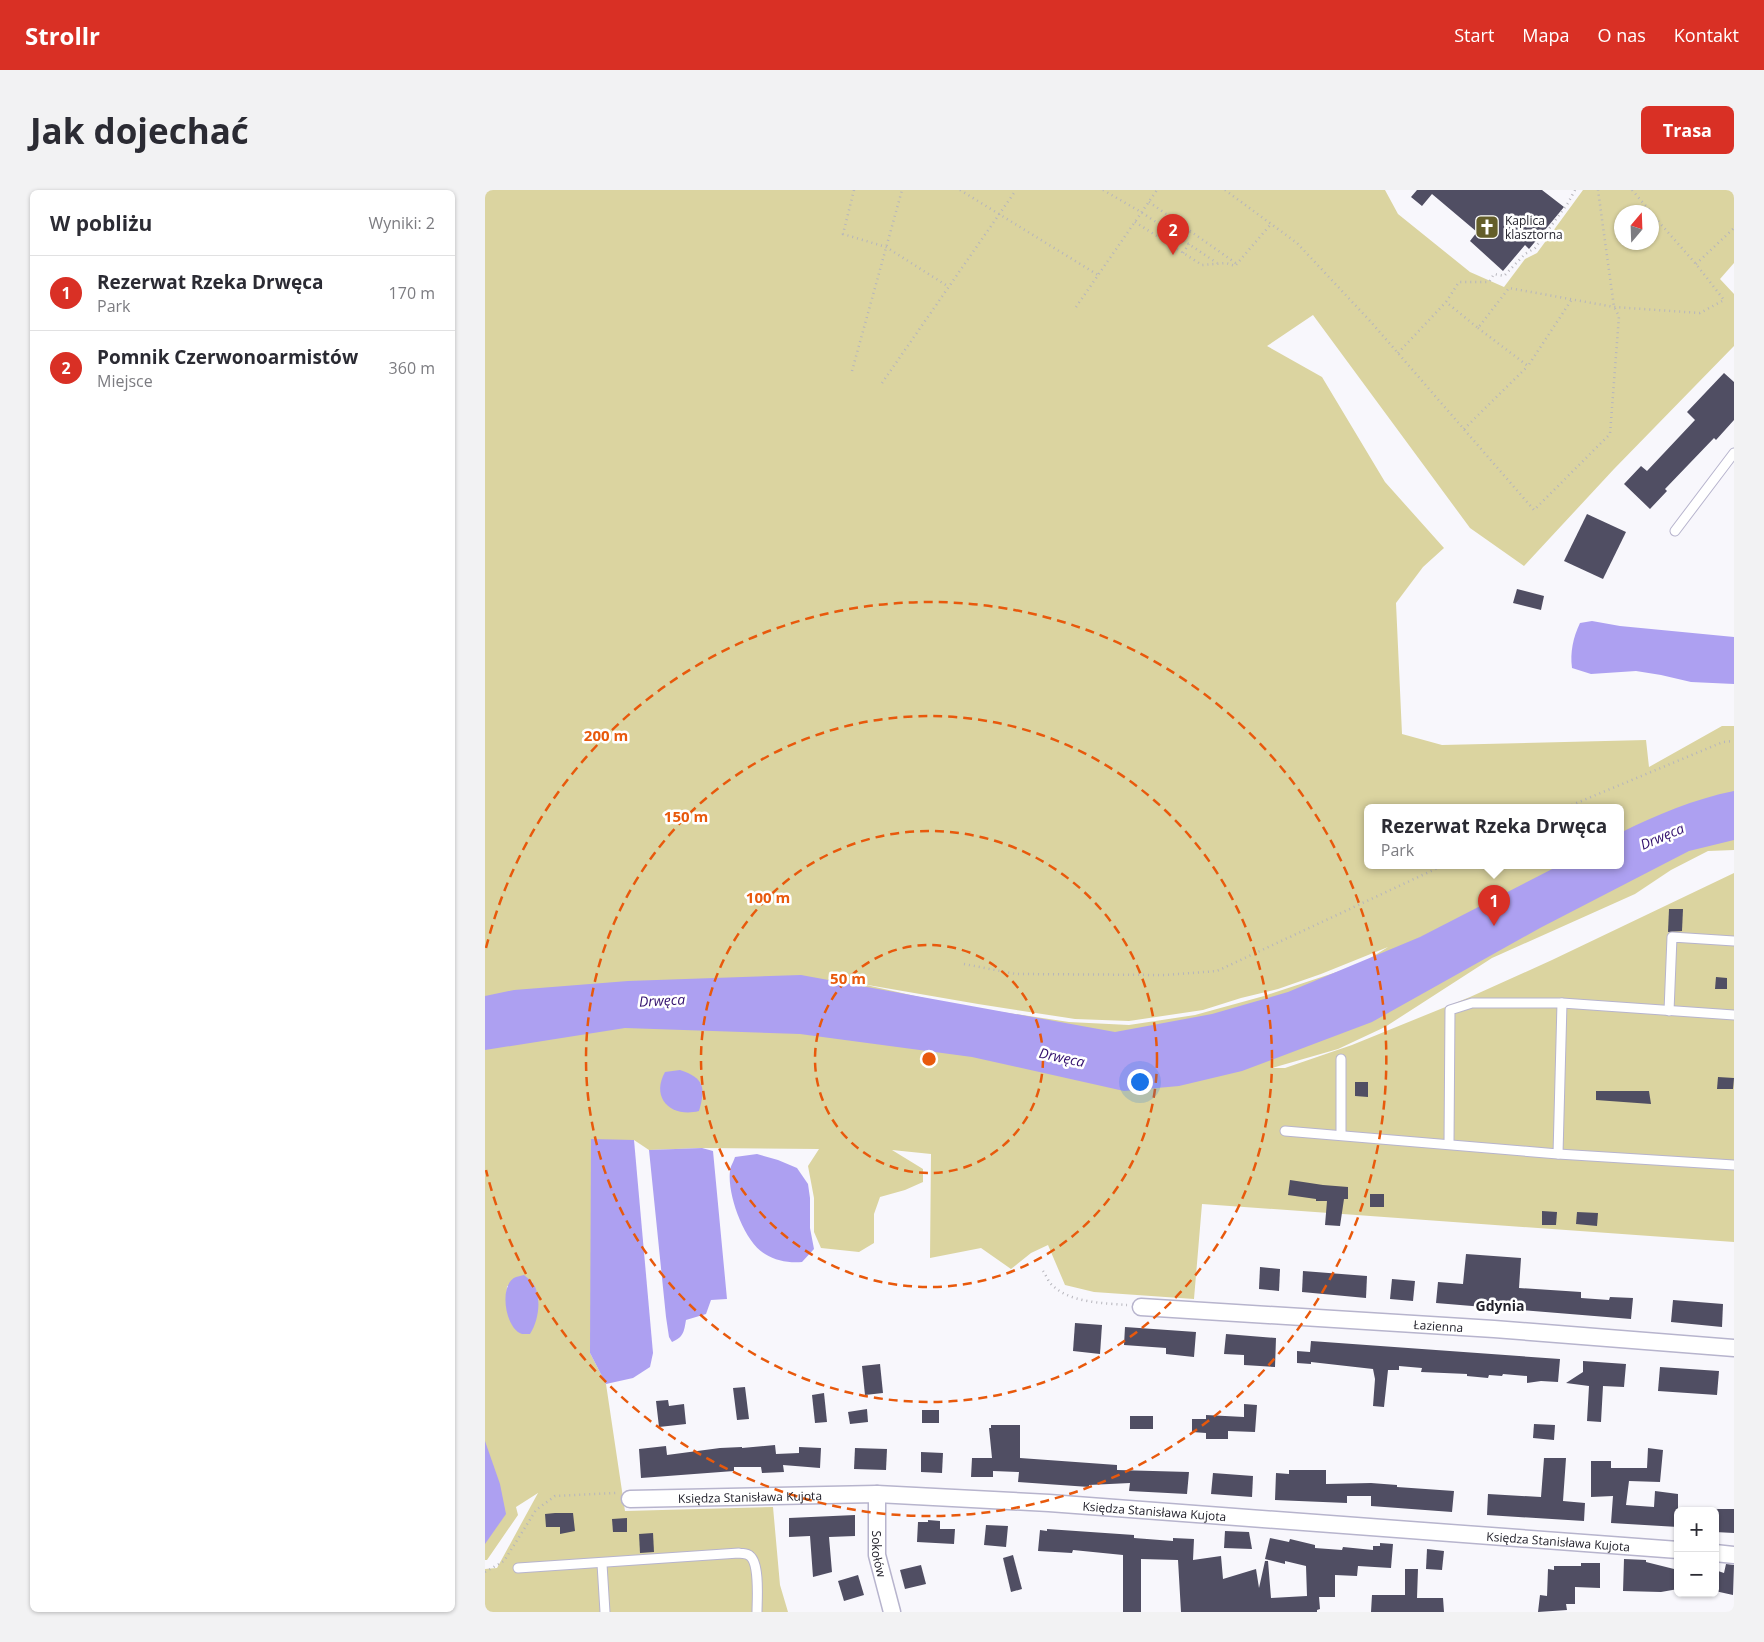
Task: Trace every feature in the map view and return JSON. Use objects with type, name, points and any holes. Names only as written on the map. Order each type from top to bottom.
[{"type":"street","name":"Łazienna","points":[[1141,1307],[1494,1329],[1734,1348]]},
{"type":"street","name":"Księdza Stanisława Kujota","points":[[627,1496],[877,1494],[1049,1503],[1674,1550]]},
{"type":"street","name":"Sokołów","points":[[877,1494],[877,1555],[892,1612]]},
{"type":"street","points":[[1719,1553],[1734,1555]]},
{"type":"lane","points":[[1675,531],[1734,453]]},
{"type":"lane","points":[[1669,1011],[1673,937],[1734,941]]},
{"type":"lane","points":[[1449,1144],[1450,1010],[1473,1002],[1562,1003],[1734,1015]]},
{"type":"lane","points":[[1558,1154],[1562,1003]]},
{"type":"lane","points":[[1341,1059],[1341,1135]]},
{"type":"lane","points":[[1285,1131],[1558,1154],[1734,1165]]},
{"type":"lane","points":[[518,1568],[602,1564],[739,1553],[748,1554],[753,1558],[756,1566],[757,1612]]},
{"type":"lane","points":[[602,1564],[605,1612]]},
{"type":"path","points":[[854,190],[843,234],[886,247],[949,287]]},
{"type":"path","points":[[852,371],[901,190]]},
{"type":"path","points":[[961,190],[1098,275]]},
{"type":"path","points":[[882,383],[1016,190]]},
{"type":"path","points":[[1103,190],[1141,212],[1219,264]]},
{"type":"path","points":[[1076,307],[1157,190]]},
{"type":"path","points":[[1225,190],[1297,243],[1371,322],[1534,510],[1610,434],[1619,316],[1614,307],[1599,190]]},
{"type":"path","points":[[1398,353],[1445,302],[1459,282],[1489,282],[1495,274],[1504,276],[1525,254],[1535,248],[1568,203],[1575,190]]},
{"type":"path","points":[[1632,190],[1644,205]]},
{"type":"path","points":[[1149,202],[1237,264]]},
{"type":"path","points":[[1135,222],[1202,265],[1226,263],[1235,266],[1271,224]]},
{"type":"path","points":[[1478,328],[1509,288],[1614,307],[1700,313],[1724,300],[1696,264],[1659,222]]},
{"type":"path","points":[[1696,264],[1734,228]]},
{"type":"path","points":[[1184,240],[1190,231]]},
{"type":"path","points":[[1173,246],[1179,237]]},
{"type":"path","points":[[1183,252],[1189,244]]},
{"type":"path","points":[[1464,429],[1528,366],[1572,299]]},
{"type":"path","points":[[1445,302],[1528,366]]},
{"type":"path","points":[[1574,804],[1723,742],[1734,740]]},
{"type":"path","points":[[963,964],[1016,974],[1166,974],[1217,971],[1435,869]]},
{"type":"path","points":[[1043,1271],[1052,1284],[1067,1295],[1090,1301],[1141,1307]]},
{"type":"path","points":[[485,1572],[504,1561],[536,1510],[555,1496],[627,1496]]},
{"type":"shaded area","points":[[485,190],[1385,190],[1398,214],[1470,272],[1504,287],[1525,259],[1537,253],[1583,190],[1734,190],[1734,263],[1720,279],[1734,294],[1734,346],[1614,469],[1524,566],[1470,528],[1313,315],[1267,346],[1322,377],[1385,482],[1444,548],[1423,567],[1396,603],[1402,734],[1442,745],[1646,740],[1649,767],[1722,726],[1734,726],[1734,850],[1708,851],[1671,870],[1635,894],[1492,958],[1385,1027],[1338,1049],[1272,1068],[1285,1068],[1352,1045],[1470,997],[1734,873],[1734,1242],[1202,1204],[1194,1299],[1094,1292],[1065,1285],[1048,1245],[1031,1253],[1011,1269],[981,1248],[930,1258],[931,1154],[892,1150],[923,1169],[923,1182],[905,1190],[880,1197],[874,1214],[874,1243],[859,1252],[821,1248],[814,1232],[814,1198],[808,1166],[819,1149],[702,1148],[649,1150],[634,1140],[590,1353],[606,1384],[625,1511],[773,1507],[780,1585],[788,1612],[485,1612],[485,1569],[497,1568],[538,1493],[516,1507],[518,1515],[487,1560],[485,1560]],"holes":[[[1388,947],[1361,964],[1264,996],[1195,1015],[1129,1025],[1069,1022],[955,1005],[862,984],[1075,1019],[1129,1021],[1203,1010],[1278,989]],[[532,1281],[537,1294],[506,1307],[507,1286]]]},
{"type":"water","points":[[1592,621],[1620,626],[1734,637],[1734,684],[1691,682],[1636,671],[1591,674],[1572,668],[1572,651],[1580,623]]},
{"type":"water","name":"Drwęca","points":[[1734,791],[1734,840],[1689,851],[1540,928],[1372,1022],[1242,1071],[1179,1086],[1124,1091],[972,1057],[800,1034],[625,1028],[485,1050],[485,996],[514,990],[628,981],[801,975],[1115,1032],[1212,1014],[1288,992],[1420,937],[1552,869],[1624,869],[1624,831],[1675,808],[1704,798]]},
{"type":"water","points":[[680,1070],[694,1076],[701,1084],[702,1096],[699,1111],[680,1112],[672,1109],[662,1098],[660,1090],[665,1072]]},
{"type":"water","points":[[591,1139],[634,1140],[653,1353],[650,1367],[633,1378],[606,1384],[590,1353]]},
{"type":"water","points":[[702,1148],[713,1151],[727,1299],[711,1300],[706,1314],[686,1320],[681,1336],[672,1342],[669,1337],[666,1317],[649,1150]]},
{"type":"water","points":[[757,1154],[797,1168],[808,1184],[810,1228],[814,1249],[802,1262],[783,1261],[765,1254],[750,1239],[738,1217],[731,1192],[730,1171],[735,1157]]},
{"type":"water","points":[[524,1275],[533,1283],[538,1295],[536,1322],[530,1334],[522,1334],[516,1330],[511,1324],[506,1306],[507,1288],[510,1281]]},
{"type":"water","points":[[485,1441],[500,1484],[506,1514],[485,1544]]},
{"type":"building","points":[[1417,190],[1542,190],[1564,207],[1529,249],[1525,245],[1503,271],[1470,241],[1477,232],[1432,194],[1422,206],[1411,197]]},
{"type":"building","points":[[1724,373],[1734,382],[1734,420],[1665,489],[1667,491],[1650,509],[1624,484],[1641,466],[1647,471],[1695,420],[1687,412]]},
{"type":"building","points":[[1587,514],[1626,532],[1603,579],[1564,561]]},
{"type":"building","points":[[1517,589],[1544,596],[1541,610],[1513,603]]},
{"type":"building","points":[[1669,909],[1683,909],[1682,931],[1668,932]]},
{"type":"building","points":[[1716,977],[1727,978],[1727,989],[1715,989]]},
{"type":"building","points":[[1718,1077],[1734,1078],[1733,1089],[1717,1089]]},
{"type":"building","points":[[1355,1082],[1368,1082],[1368,1097],[1355,1096]]},
{"type":"building","points":[[1596,1091],[1649,1091],[1651,1104],[1596,1100]]},
{"type":"building","points":[[1290,1180],[1348,1187],[1348,1199],[1344,1199],[1340,1226],[1325,1225],[1327,1201],[1316,1201],[1316,1199],[1288,1195]]},
{"type":"building","points":[[1370,1194],[1384,1194],[1384,1207],[1370,1207]]},
{"type":"building","points":[[1542,1211],[1557,1212],[1556,1225],[1542,1225]]},
{"type":"building","points":[[1577,1212],[1598,1213],[1597,1226],[1576,1224]]},
{"type":"building","points":[[1466,1254],[1521,1258],[1519,1288],[1581,1292],[1581,1298],[1609,1300],[1610,1297],[1633,1298],[1631,1319],[1436,1303],[1438,1282],[1463,1284]]},
{"type":"building","points":[[1260,1267],[1280,1269],[1279,1291],[1259,1289]]},
{"type":"building","points":[[1303,1271],[1367,1276],[1366,1298],[1302,1292]]},
{"type":"building","points":[[1392,1279],[1415,1281],[1413,1301],[1390,1299]]},
{"type":"building","points":[[1673,1300],[1723,1304],[1722,1327],[1671,1322]]},
{"type":"building","points":[[1075,1323],[1102,1325],[1100,1354],[1073,1351]]},
{"type":"building","points":[[1125,1327],[1196,1332],[1194,1357],[1166,1354],[1166,1348],[1124,1345]]},
{"type":"building","points":[[1226,1334],[1276,1338],[1275,1367],[1244,1365],[1244,1355],[1224,1354]]},
{"type":"building","points":[[1311,1341],[1560,1359],[1558,1382],[1541,1381],[1527,1383],[1527,1376],[1503,1374],[1502,1376],[1489,1375],[1488,1378],[1467,1376],[1467,1374],[1421,1372],[1422,1368],[1399,1366],[1399,1370],[1388,1370],[1384,1407],[1373,1406],[1375,1379],[1373,1369],[1311,1362],[1311,1364],[1297,1363],[1297,1351],[1310,1352]]},
{"type":"building","points":[[1583,1361],[1626,1364],[1624,1387],[1603,1386],[1601,1422],[1587,1421],[1589,1386],[1566,1383],[1583,1372]]},
{"type":"building","points":[[880,1364],[883,1393],[865,1395],[862,1366]]},
{"type":"building","points":[[1660,1367],[1719,1371],[1717,1395],[1658,1391]]},
{"type":"building","points":[[745,1387],[749,1419],[737,1420],[733,1388]]},
{"type":"building","points":[[824,1393],[827,1422],[815,1423],[812,1395]]},
{"type":"building","points":[[668,1400],[669,1406],[684,1404],[686,1424],[659,1427],[656,1401]]},
{"type":"building","points":[[1244,1404],[1257,1405],[1255,1432],[1228,1431],[1228,1439],[1206,1439],[1206,1433],[1192,1432],[1192,1419],[1206,1419],[1206,1415],[1244,1417]]},
{"type":"building","points":[[867,1409],[868,1422],[850,1424],[848,1412]]},
{"type":"building","points":[[922,1410],[939,1410],[939,1423],[922,1423]]},
{"type":"building","points":[[1130,1416],[1153,1416],[1153,1429],[1130,1429]]},
{"type":"building","points":[[1534,1424],[1555,1425],[1554,1440],[1533,1438]]},
{"type":"building","points":[[991,1425],[1020,1425],[1020,1458],[1117,1465],[1117,1470],[1189,1472],[1187,1494],[1129,1491],[1130,1483],[1089,1485],[1089,1487],[1018,1482],[1019,1472],[993,1471],[993,1477],[971,1477],[972,1458],[992,1458],[989,1428],[991,1428]]},
{"type":"building","points":[[775,1445],[776,1454],[799,1453],[799,1447],[821,1448],[820,1468],[783,1465],[784,1472],[762,1473],[761,1467],[734,1467],[734,1471],[641,1478],[639,1449],[666,1446],[667,1455],[720,1448]]},
{"type":"building","points":[[855,1448],[887,1449],[886,1470],[854,1469]]},
{"type":"building","points":[[1648,1448],[1663,1450],[1660,1482],[1629,1481],[1626,1505],[1654,1507],[1655,1491],[1678,1494],[1678,1507],[1674,1507],[1674,1527],[1611,1523],[1613,1496],[1591,1497],[1591,1461],[1611,1461],[1611,1468],[1647,1468]]},
{"type":"building","points":[[921,1452],[943,1453],[942,1473],[921,1472]]},
{"type":"building","points":[[1544,1458],[1566,1458],[1563,1501],[1585,1503],[1584,1521],[1487,1515],[1488,1494],[1541,1497]]},
{"type":"building","points":[[1289,1470],[1326,1470],[1326,1484],[1371,1483],[1454,1491],[1452,1512],[1371,1506],[1371,1496],[1347,1496],[1347,1503],[1275,1500],[1276,1473],[1289,1474]]},
{"type":"building","points":[[1213,1473],[1253,1476],[1252,1497],[1211,1494]]},
{"type":"building","points":[[1719,1509],[1734,1509],[1734,1533],[1719,1532]]},
{"type":"building","points":[[573,1513],[575,1531],[560,1534],[560,1527],[546,1527],[545,1514]]},
{"type":"building","points":[[855,1515],[855,1536],[829,1537],[832,1572],[813,1577],[810,1536],[789,1537],[789,1518]]},
{"type":"building","points":[[627,1518],[627,1532],[613,1532],[612,1519]]},
{"type":"building","points":[[928,1520],[940,1521],[940,1529],[955,1529],[954,1544],[917,1542],[918,1522],[928,1522]]},
{"type":"building","points":[[986,1525],[1008,1526],[1006,1547],[984,1545]]},
{"type":"building","points":[[1047,1529],[1134,1535],[1134,1538],[1173,1541],[1173,1538],[1194,1539],[1193,1560],[1221,1556],[1223,1579],[1256,1569],[1259,1588],[1265,1561],[1268,1561],[1271,1598],[1307,1596],[1306,1566],[1285,1561],[1285,1564],[1265,1559],[1270,1538],[1289,1542],[1290,1539],[1315,1545],[1315,1548],[1342,1550],[1343,1547],[1373,1550],[1373,1546],[1380,1546],[1380,1543],[1393,1544],[1391,1568],[1358,1566],[1357,1576],[1335,1575],[1335,1597],[1319,1597],[1320,1609],[1317,1612],[1181,1612],[1178,1560],[1141,1559],[1141,1612],[1123,1612],[1123,1555],[1073,1550],[1072,1553],[1038,1551],[1040,1530],[1047,1531]]},
{"type":"building","points":[[1225,1531],[1249,1532],[1252,1549],[1224,1548]]},
{"type":"building","points":[[653,1533],[654,1552],[640,1553],[639,1534]]},
{"type":"building","points":[[1427,1549],[1444,1551],[1442,1570],[1426,1569]]},
{"type":"building","points":[[1013,1555],[1022,1589],[1011,1592],[1003,1558]]},
{"type":"building","points":[[1624,1559],[1646,1560],[1646,1562],[1674,1569],[1674,1590],[1661,1592],[1623,1591]]},
{"type":"building","points":[[1581,1563],[1600,1563],[1600,1588],[1575,1587],[1575,1604],[1566,1604],[1567,1610],[1538,1612],[1540,1595],[1547,1596],[1548,1569],[1554,1570],[1554,1566],[1581,1566]]},
{"type":"building","points":[[1726,1564],[1734,1565],[1733,1595],[1719,1592],[1719,1571],[1724,1573]]},
{"type":"building","points":[[921,1565],[926,1584],[905,1589],[900,1570]]},
{"type":"building","points":[[1405,1569],[1418,1569],[1417,1598],[1443,1598],[1444,1612],[1371,1612],[1372,1595],[1405,1595]]},
{"type":"building","points":[[858,1575],[864,1595],[844,1601],[838,1581]]},
{"type":"place","name":"Kaplica klasztorna","points":[[1487,227]]},
{"type":"place","name":"Pomnik Czerwonoarmistów","points":[[1173,255]]},
{"type":"place","name":"Rezerwat Rzeka Drwęca","points":[[1494,926]]},
{"type":"district","name":"Gdynia","points":[[1500,1305]]}]
